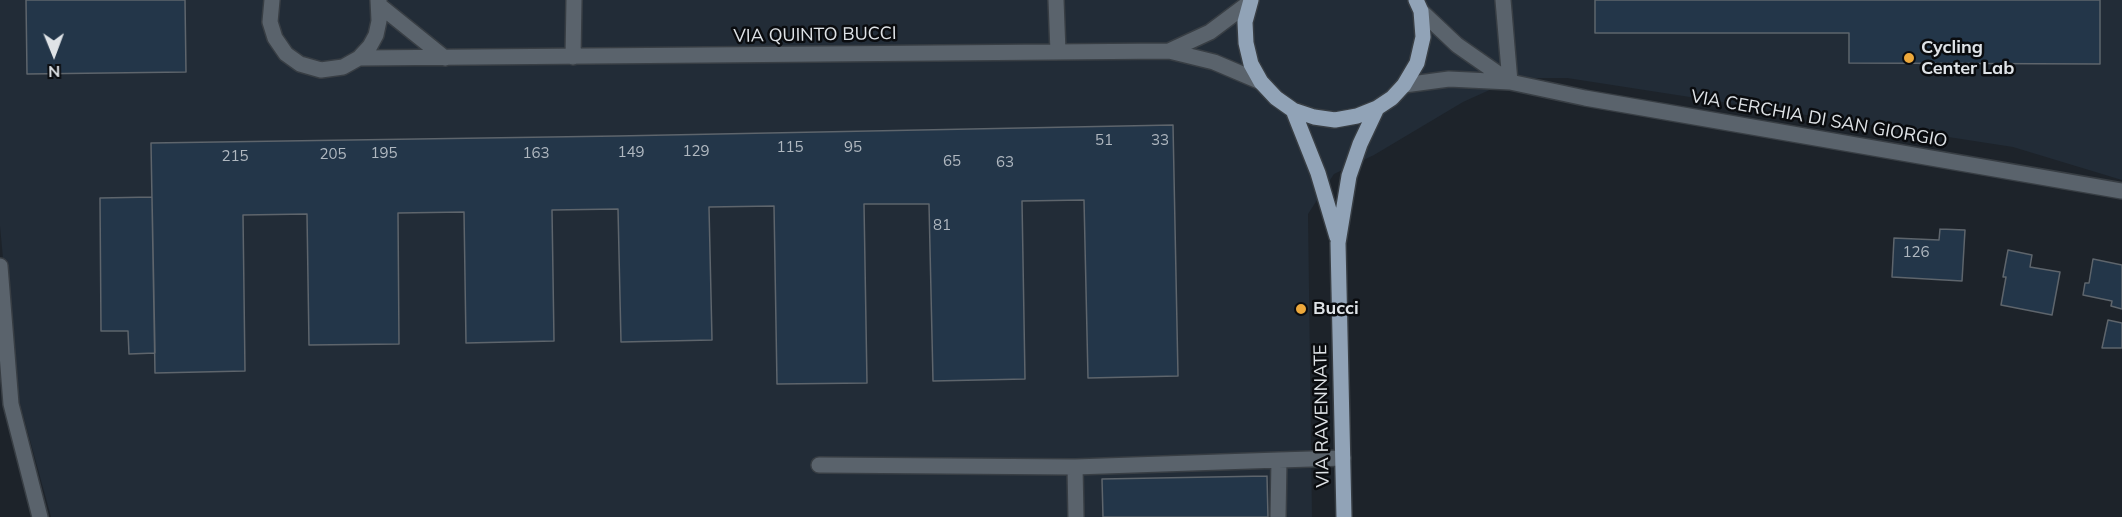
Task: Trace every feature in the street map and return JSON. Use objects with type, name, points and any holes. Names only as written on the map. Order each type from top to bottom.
[{"type":"main road","points":[[1250,1],[1245,22],[1246,43],[1251,64],[1261,82],[1276,98],[1293,110],[1314,117],[1335,120],[1357,116],[1377,108],[1392,98],[1404,85],[1417,63],[1419,54],[1422,37],[1419,6]]},
{"type":"main road","name":"VIA RAVENNATE","points":[[1344,517],[1338,243],[1349,176],[1360,144],[1377,108]]},
{"type":"main road","name":"VIA RAVENNATE","points":[[1293,110],[1318,173],[1338,243]]},
{"type":"street","name":"VIA QUINTO BUCCI","points":[[271,0],[270,22],[275,38],[286,54],[300,64],[321,70],[343,67],[358,58],[1169,51],[1214,62],[1261,82]]},
{"type":"street","points":[[573,57],[574,0]]},
{"type":"street","points":[[1056,0],[1058,52]]},
{"type":"street","points":[[1503,0],[1510,82]]},
{"type":"street","name":"VIA QUINTO BUCCI","points":[[1169,51],[1210,32],[1250,1]]},
{"type":"street","points":[[358,58],[370,46],[376,35],[380,21],[379,2]]},
{"type":"street","points":[[379,2],[445,58]]},
{"type":"street","name":"VIA CERCHIA DI SAN GIORGIO","points":[[1419,6],[1457,45],[1510,82]]},
{"type":"street","name":"VIA CERCHIA DI SAN GIORGIO","points":[[1404,85],[1449,78],[1510,82],[1596,100],[2122,191]]},
{"type":"street","points":[[0,266],[11,404],[40,517]]},
{"type":"street","points":[[819,465],[1075,467],[1343,458]]},
{"type":"street","points":[[1278,517],[1279,460]]},
{"type":"street","points":[[1075,467],[1076,517]]},
{"type":"shaded area","points":[[0,0],[2122,0],[2122,180],[2013,147],[1567,78],[1516,78],[1463,102],[1374,155],[1334,174],[1308,214],[1312,517],[51,517],[19,400],[12,355],[0,226]]},
{"type":"building","points":[[26,0],[185,0],[186,72],[27,74]]},
{"type":"building","points":[[1595,0],[2100,0],[2100,64],[1849,63],[1849,33],[1595,33]]},
{"type":"building","points":[[1173,125],[1178,376],[1088,378],[1084,200],[1022,201],[1025,379],[933,381],[929,204],[864,204],[867,383],[777,384],[774,206],[709,207],[712,340],[621,342],[618,209],[552,210],[554,341],[466,343],[464,212],[398,213],[399,344],[309,345],[307,214],[243,215],[245,371],[155,373],[151,143]]},
{"type":"building","points":[[152,197],[155,353],[129,354],[128,331],[101,331],[100,198]]},
{"type":"building","points":[[1940,229],[1965,230],[1962,281],[1892,277],[1894,238],[1939,240]]},
{"type":"building","points":[[2008,250],[2032,255],[2030,267],[2060,272],[2052,315],[2001,305]]},
{"type":"building","points":[[2093,259],[2122,265],[2122,309],[2111,306],[2112,301],[2083,295],[2085,283],[2089,283]]},
{"type":"building","points":[[2108,320],[2122,323],[2122,348],[2102,348]]},
{"type":"building","points":[[1267,476],[1268,517],[1103,517],[1102,479]]},
{"type":"place","name":"Cycling Center Lab","points":[[1909,58]]},
{"type":"place","name":"Bucci","points":[[1301,309]]}]
